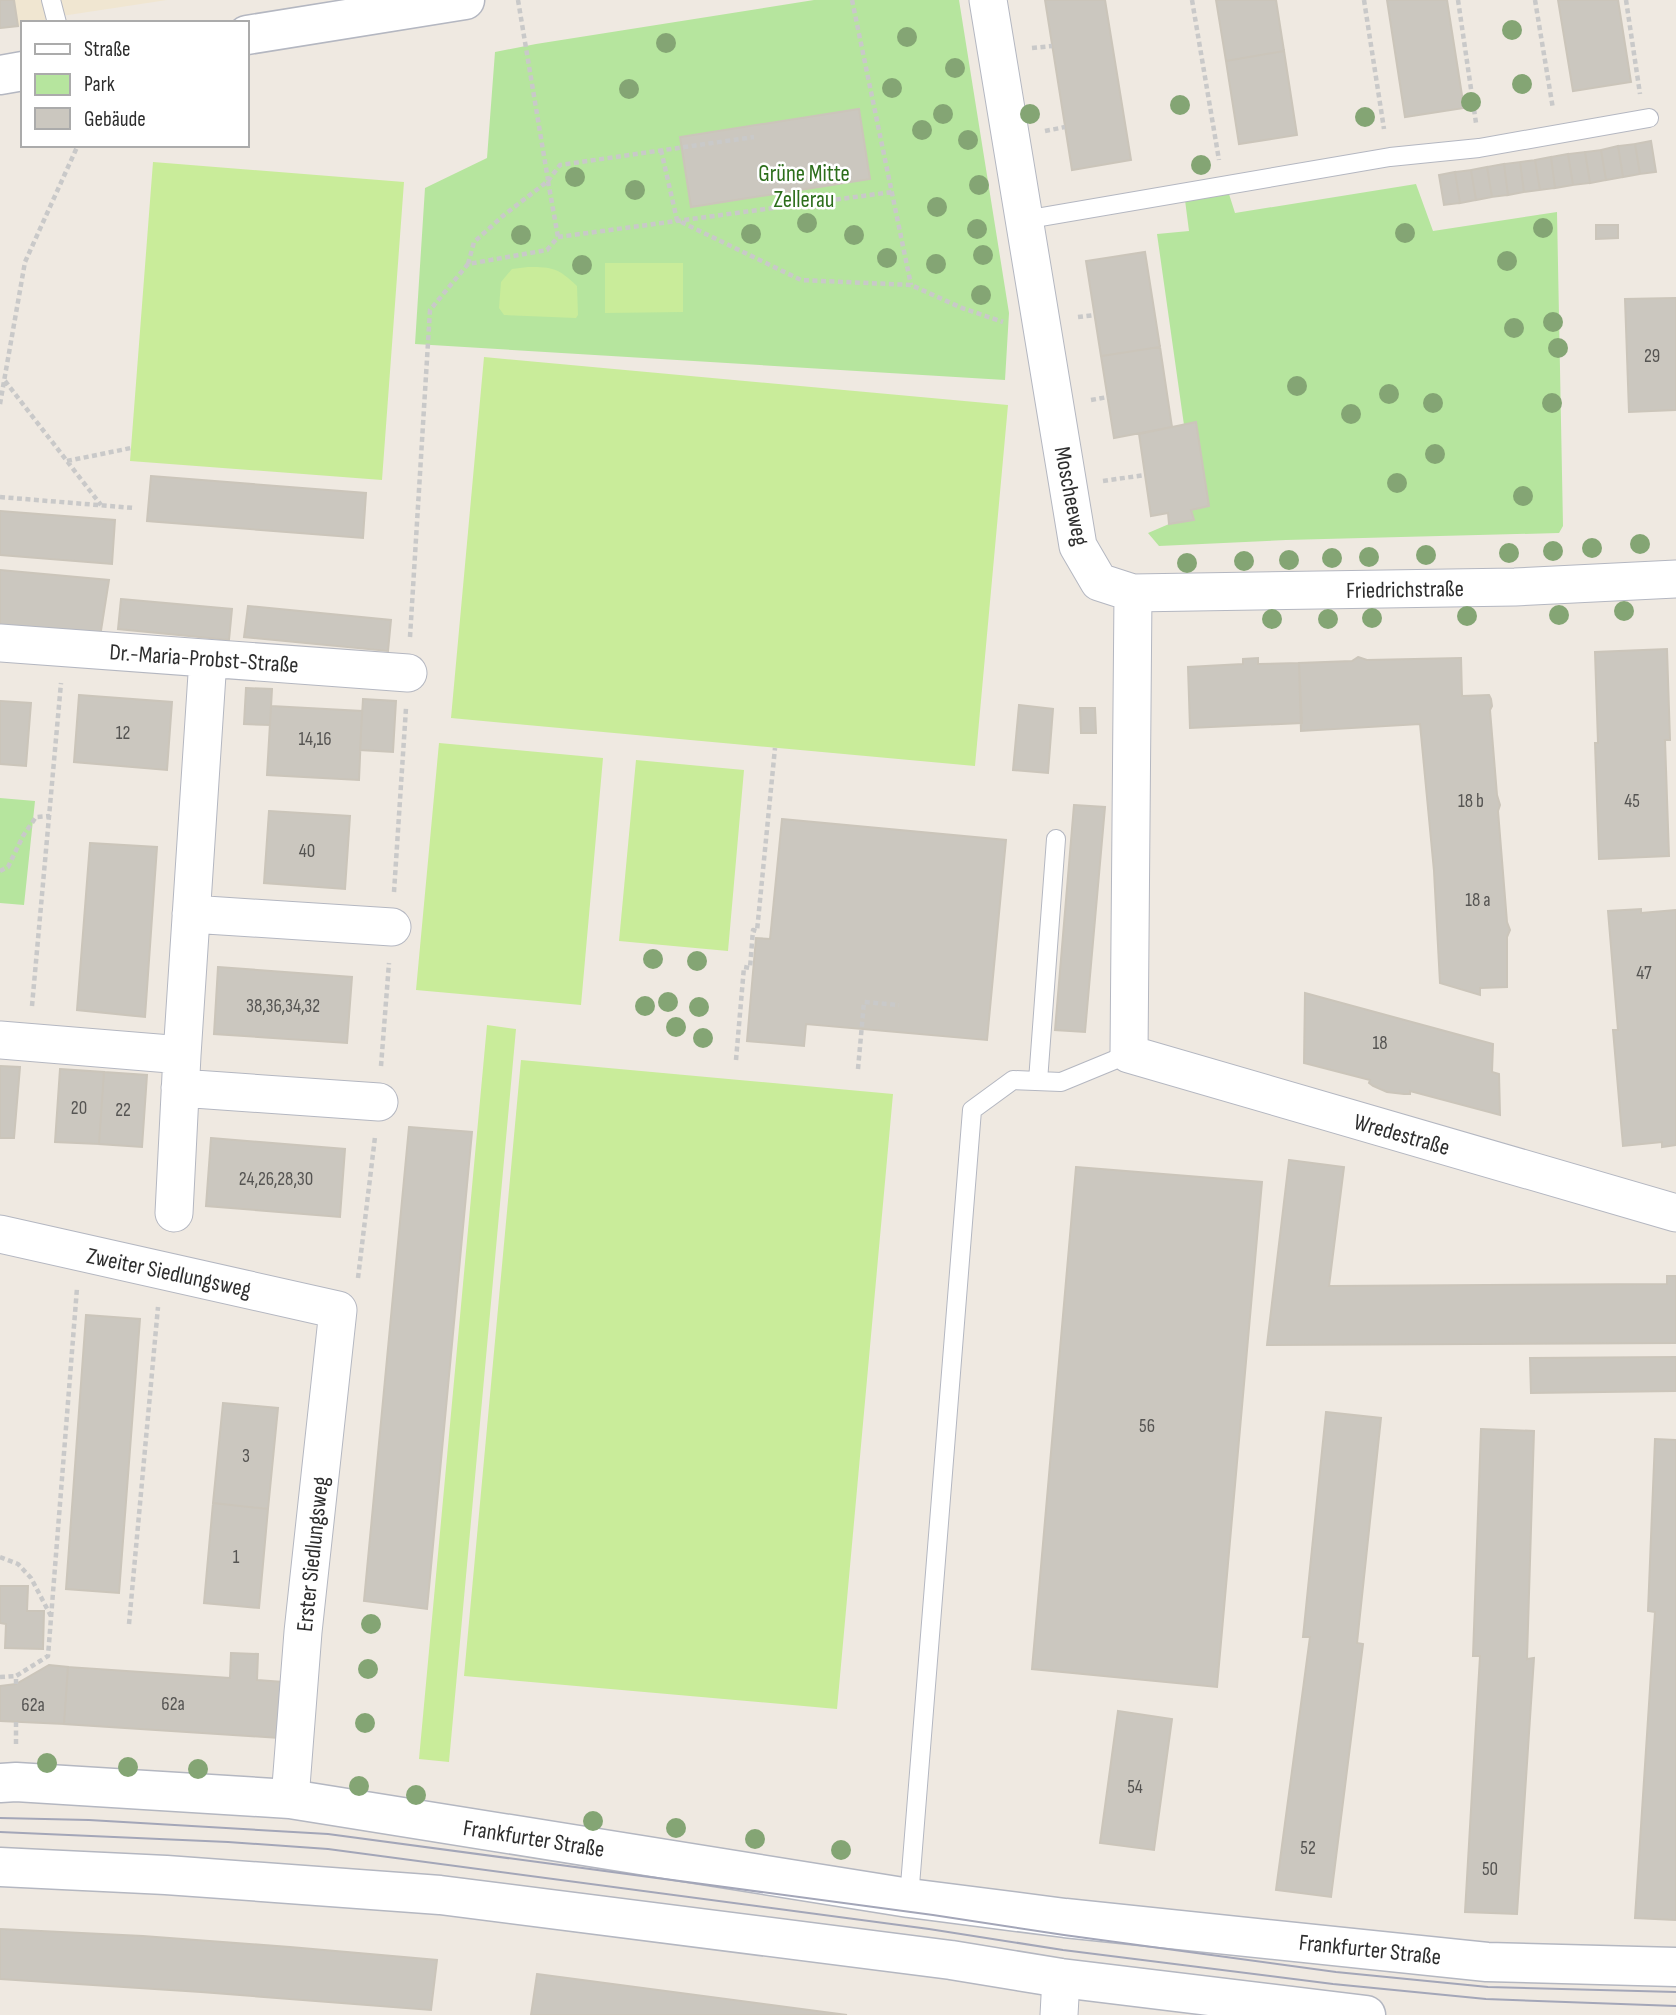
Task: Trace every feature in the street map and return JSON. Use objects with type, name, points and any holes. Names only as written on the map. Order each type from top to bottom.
[{"type":"street","points":[[248,35],[465,0]]},
{"type":"street","name":"Moscheeweg","points":[[988,0],[1078,546],[1100,582],[1133,593]]},
{"type":"street","points":[[0,75],[21,71]]},
{"type":"street","name":"Friedrichstraße","points":[[1133,593],[1516,587],[1676,579]]},
{"type":"street","points":[[1129,1054],[1133,593]]},
{"type":"street","name":"Dr.-Maria-Probst-Straße","points":[[0,643],[408,673]]},
{"type":"street","points":[[174,1213],[208,659]]},
{"type":"street","points":[[191,914],[392,927]]},
{"type":"street","points":[[14,1041],[379,1102]]},
{"type":"street","name":"Wredestraße","points":[[1129,1054],[1676,1213]]},
{"type":"street","name":"Zweiter Siedlungsweg","points":[[0,1234],[338,1310]]},
{"type":"street","name":"Erster Siedlungsweg","points":[[290,1799],[303,1632],[338,1310]]},
{"type":"street","name":"Frankfurter Straße","points":[[0,1783],[290,1799],[909,1898],[1065,1918],[1487,1962],[1676,1967]]},
{"type":"street","points":[[0,1867],[166,1875],[440,1895],[951,1960],[1060,1996],[1366,2015]]},
{"type":"street","points":[[1060,1996],[1065,1918]]},
{"type":"lane","points":[[51,0],[56,21]]},
{"type":"lane","points":[[1024,220],[1390,157],[1479,148],[1647,118]]},
{"type":"lane","points":[[1038,1081],[1056,839]]},
{"type":"lane","points":[[909,1898],[972,1110],[1013,1080],[1061,1082],[1129,1054]]},
{"type":"path","points":[[518,0],[558,237]]},
{"type":"path","points":[[852,0],[911,285]]},
{"type":"path","points":[[1192,0],[1223,185]]},
{"type":"path","points":[[1364,0],[1390,157]]},
{"type":"path","points":[[1458,0],[1479,148]]},
{"type":"path","points":[[1535,0],[1558,134]]},
{"type":"path","points":[[1626,0],[1647,118]]},
{"type":"path","points":[[1045,47],[1052,46]]},
{"type":"path","points":[[1058,129],[1065,127]]},
{"type":"path","points":[[338,1310],[357,1288],[379,1102],[430,310],[468,264],[474,242],[503,215],[548,181],[560,165],[754,137]]},
{"type":"path","points":[[0,404],[25,262],[77,147]]},
{"type":"path","points":[[661,150],[677,220]]},
{"type":"path","points":[[468,264],[547,250],[558,237],[892,192]]},
{"type":"path","points":[[677,220],[802,280],[911,285],[962,309],[1005,322],[1041,323]]},
{"type":"path","points":[[1087,316],[1095,315]]},
{"type":"path","points":[[4,380],[101,505]]},
{"type":"path","points":[[1101,398],[1108,397]]},
{"type":"path","points":[[67,461],[131,448]]},
{"type":"path","points":[[1095,483],[1145,475]]},
{"type":"path","points":[[0,497],[134,508]]},
{"type":"path","points":[[14,1041],[50,816],[64,648]]},
{"type":"path","points":[[736,1060],[744,967],[750,968],[753,930],[757,931],[775,747]]},
{"type":"path","points":[[0,872],[8,867],[36,817],[50,816]]},
{"type":"path","points":[[858,1069],[864,1002],[898,1005]]},
{"type":"path","points":[[0,1676],[16,1676],[48,1656],[79,1252]]},
{"type":"path","points":[[129,1624],[162,1270]]},
{"type":"path","points":[[0,1558],[18,1564],[31,1578],[52,1619]]},
{"type":"path","points":[[16,1676],[16,1684]]},
{"type":"shaded area","points":[[0,0],[167,0],[41,21],[21,21],[21,25],[0,29]]},
{"type":"green space","name":"Grüne Mitte Zellerau","points":[[814,0],[959,0],[1009,313],[1005,380],[415,344],[425,188],[487,158],[495,52]]},
{"type":"green space","points":[[153,162],[404,182],[382,480],[130,461]]},
{"type":"green space","points":[[1416,184],[1433,231],[1557,212],[1563,526],[1559,533],[1159,546],[1148,533],[1169,524],[1193,520],[1191,510],[1209,506],[1184,425],[1157,234],[1189,231],[1185,200],[1229,194],[1235,213]]},
{"type":"green space","points":[[605,263],[683,263],[683,312],[605,313]]},
{"type":"green space","points":[[528,267],[555,270],[577,286],[576,318],[504,315],[499,308],[501,282],[512,269]]},
{"type":"green space","points":[[484,357],[1008,405],[975,766],[451,718]]},
{"type":"green space","points":[[439,743],[603,758],[581,1005],[416,990]]},
{"type":"green space","points":[[636,760],[744,770],[728,951],[619,941]]},
{"type":"green space","points":[[0,798],[35,801],[24,905],[0,903]]},
{"type":"green space","points":[[487,1025],[516,1029],[449,1762],[419,1759]]},
{"type":"green space","points":[[521,1060],[893,1094],[837,1709],[464,1676]]},
{"type":"building","points":[[0,0],[14,0],[18,26],[0,28]]},
{"type":"building","points":[[1045,0],[1105,0],[1131,160],[1072,170]]},
{"type":"building","points":[[1216,0],[1276,0],[1284,51],[1226,61]]},
{"type":"building","points":[[1387,0],[1447,0],[1464,108],[1405,117]]},
{"type":"building","points":[[1558,0],[1618,0],[1631,82],[1573,91]]},
{"type":"building","points":[[1284,51],[1297,135],[1239,144],[1226,61]]},
{"type":"building","points":[[859,109],[870,179],[691,207],[680,137]]},
{"type":"building","points":[[1651,141],[1656,172],[1640,174],[1635,144]]},
{"type":"building","points":[[1635,144],[1640,174],[1623,177],[1618,146]]},
{"type":"building","points":[[1618,146],[1623,177],[1606,180],[1601,150]]},
{"type":"building","points":[[1601,150],[1606,180],[1590,183],[1585,152]]},
{"type":"building","points":[[1585,152],[1590,183],[1573,185],[1568,154]]},
{"type":"building","points":[[1568,154],[1573,185],[1555,188],[1551,157]]},
{"type":"building","points":[[1551,157],[1555,188],[1540,190],[1535,160]]},
{"type":"building","points":[[1535,160],[1540,190],[1524,192],[1520,162]]},
{"type":"building","points":[[1520,162],[1524,192],[1508,195],[1504,164]]},
{"type":"building","points":[[1504,164],[1508,195],[1492,197],[1487,167]]},
{"type":"building","points":[[1487,167],[1492,197],[1476,200],[1471,170]]},
{"type":"building","points":[[1471,170],[1476,200],[1460,203],[1455,172]]},
{"type":"building","points":[[1455,172],[1460,203],[1444,205],[1439,175]]},
{"type":"building","points":[[1596,225],[1618,225],[1618,238],[1596,239]]},
{"type":"building","points":[[1145,252],[1160,347],[1101,356],[1086,261]]},
{"type":"building","points":[[1676,298],[1676,410],[1629,412],[1625,299]]},
{"type":"building","points":[[1160,347],[1172,427],[1114,438],[1101,356]]},
{"type":"building","points":[[1196,422],[1209,506],[1191,510],[1194,520],[1169,524],[1168,513],[1151,516],[1139,434]]},
{"type":"building","points":[[151,476],[366,493],[363,538],[147,521]]},
{"type":"building","points":[[0,511],[115,520],[112,564],[0,555]]},
{"type":"building","points":[[0,570],[109,580],[100,637],[0,629]]},
{"type":"building","points":[[121,599],[232,609],[229,640],[118,629]]},
{"type":"building","points":[[248,606],[391,620],[388,651],[244,637]]},
{"type":"building","points":[[1667,649],[1670,740],[1665,740],[1669,856],[1599,859],[1595,652]]},
{"type":"building","points":[[1358,657],[1367,660],[1461,658],[1462,696],[1489,695],[1491,699],[1507,922],[1510,930],[1507,937],[1507,987],[1480,988],[1480,995],[1440,983],[1434,871],[1420,724],[1301,731],[1299,663],[1352,661]]},
{"type":"building","points":[[1258,658],[1258,664],[1299,663],[1302,723],[1190,728],[1188,667],[1243,664],[1243,659]]},
{"type":"building","points":[[246,688],[272,689],[270,725],[244,724]]},
{"type":"building","points":[[79,695],[172,702],[167,770],[74,762]]},
{"type":"building","points":[[363,699],[396,701],[393,752],[360,750]]},
{"type":"building","points":[[0,701],[31,703],[26,766],[0,764]]},
{"type":"building","points":[[1019,705],[1053,709],[1048,773],[1013,770]]},
{"type":"building","points":[[271,706],[362,711],[359,780],[267,775]]},
{"type":"building","points":[[1080,708],[1095,708],[1096,733],[1081,733]]},
{"type":"building","points":[[1074,805],[1105,807],[1085,1032],[1055,1030]]},
{"type":"building","points":[[269,811],[350,816],[345,889],[264,883]]},
{"type":"building","points":[[782,819],[1006,840],[987,1040],[806,1024],[804,1046],[747,1041],[756,938],[770,939]]},
{"type":"building","points":[[90,843],[157,847],[145,1017],[77,1010]]},
{"type":"building","points":[[1641,909],[1641,913],[1676,910],[1676,1145],[1662,1147],[1662,1142],[1623,1146],[1613,1030],[1618,1030],[1608,911]]},
{"type":"building","points":[[218,967],[352,977],[347,1043],[214,1034]]},
{"type":"building","points":[[1305,993],[1493,1044],[1492,1072],[1499,1074],[1500,1115],[1410,1091],[1410,1094],[1387,1092],[1373,1086],[1369,1083],[1370,1080],[1304,1063]]},
{"type":"building","points":[[0,1066],[20,1067],[14,1138],[0,1138]]},
{"type":"building","points":[[60,1069],[104,1072],[99,1144],[55,1142]]},
{"type":"building","points":[[104,1072],[147,1075],[142,1147],[99,1144]]},
{"type":"building","points":[[409,1127],[472,1132],[427,1609],[364,1601]]},
{"type":"building","points":[[211,1138],[345,1149],[340,1217],[206,1206]]},
{"type":"building","points":[[1289,1160],[1344,1167],[1329,1286],[1667,1284],[1667,1276],[1676,1276],[1676,1343],[1267,1345]]},
{"type":"building","points":[[1076,1167],[1262,1182],[1217,1687],[1032,1669]]},
{"type":"building","points":[[86,1315],[140,1319],[119,1593],[66,1589]]},
{"type":"building","points":[[1676,1357],[1676,1391],[1531,1393],[1530,1358]]},
{"type":"building","points":[[223,1403],[278,1408],[268,1509],[213,1503]]},
{"type":"building","points":[[1326,1412],[1381,1418],[1357,1643],[1363,1644],[1331,1897],[1276,1890],[1310,1637],[1303,1637]]},
{"type":"building","points":[[1481,1429],[1534,1431],[1527,1659],[1534,1658],[1517,1914],[1465,1912],[1480,1656],[1473,1656]]},
{"type":"building","points":[[1655,1439],[1676,1440],[1676,1920],[1635,1918],[1655,1612],[1648,1611]]},
{"type":"building","points":[[213,1503],[268,1509],[259,1608],[204,1603]]},
{"type":"building","points":[[0,1586],[28,1586],[27,1611],[44,1611],[43,1649],[5,1648],[6,1624],[0,1623]]},
{"type":"building","points":[[231,1653],[258,1654],[257,1680],[283,1682],[279,1738],[64,1724],[68,1667],[230,1678]]},
{"type":"building","points":[[49,1665],[68,1667],[64,1724],[0,1721],[0,1686],[16,1684]]},
{"type":"building","points":[[1118,1711],[1172,1719],[1154,1850],[1100,1843]]},
{"type":"building","points":[[0,1929],[143,1936],[437,1960],[431,2010],[0,1979]]},
{"type":"building","points":[[537,1974],[847,2015],[531,2015]]},
{"type":"tram line","points":[[0,1818],[89,1820],[328,1834],[1336,1972],[1488,1987],[1676,1992]]},
{"type":"tram line","points":[[0,1832],[328,1849],[929,1929],[1063,1950],[1333,1984],[1486,1999],[1676,2006]]}]
